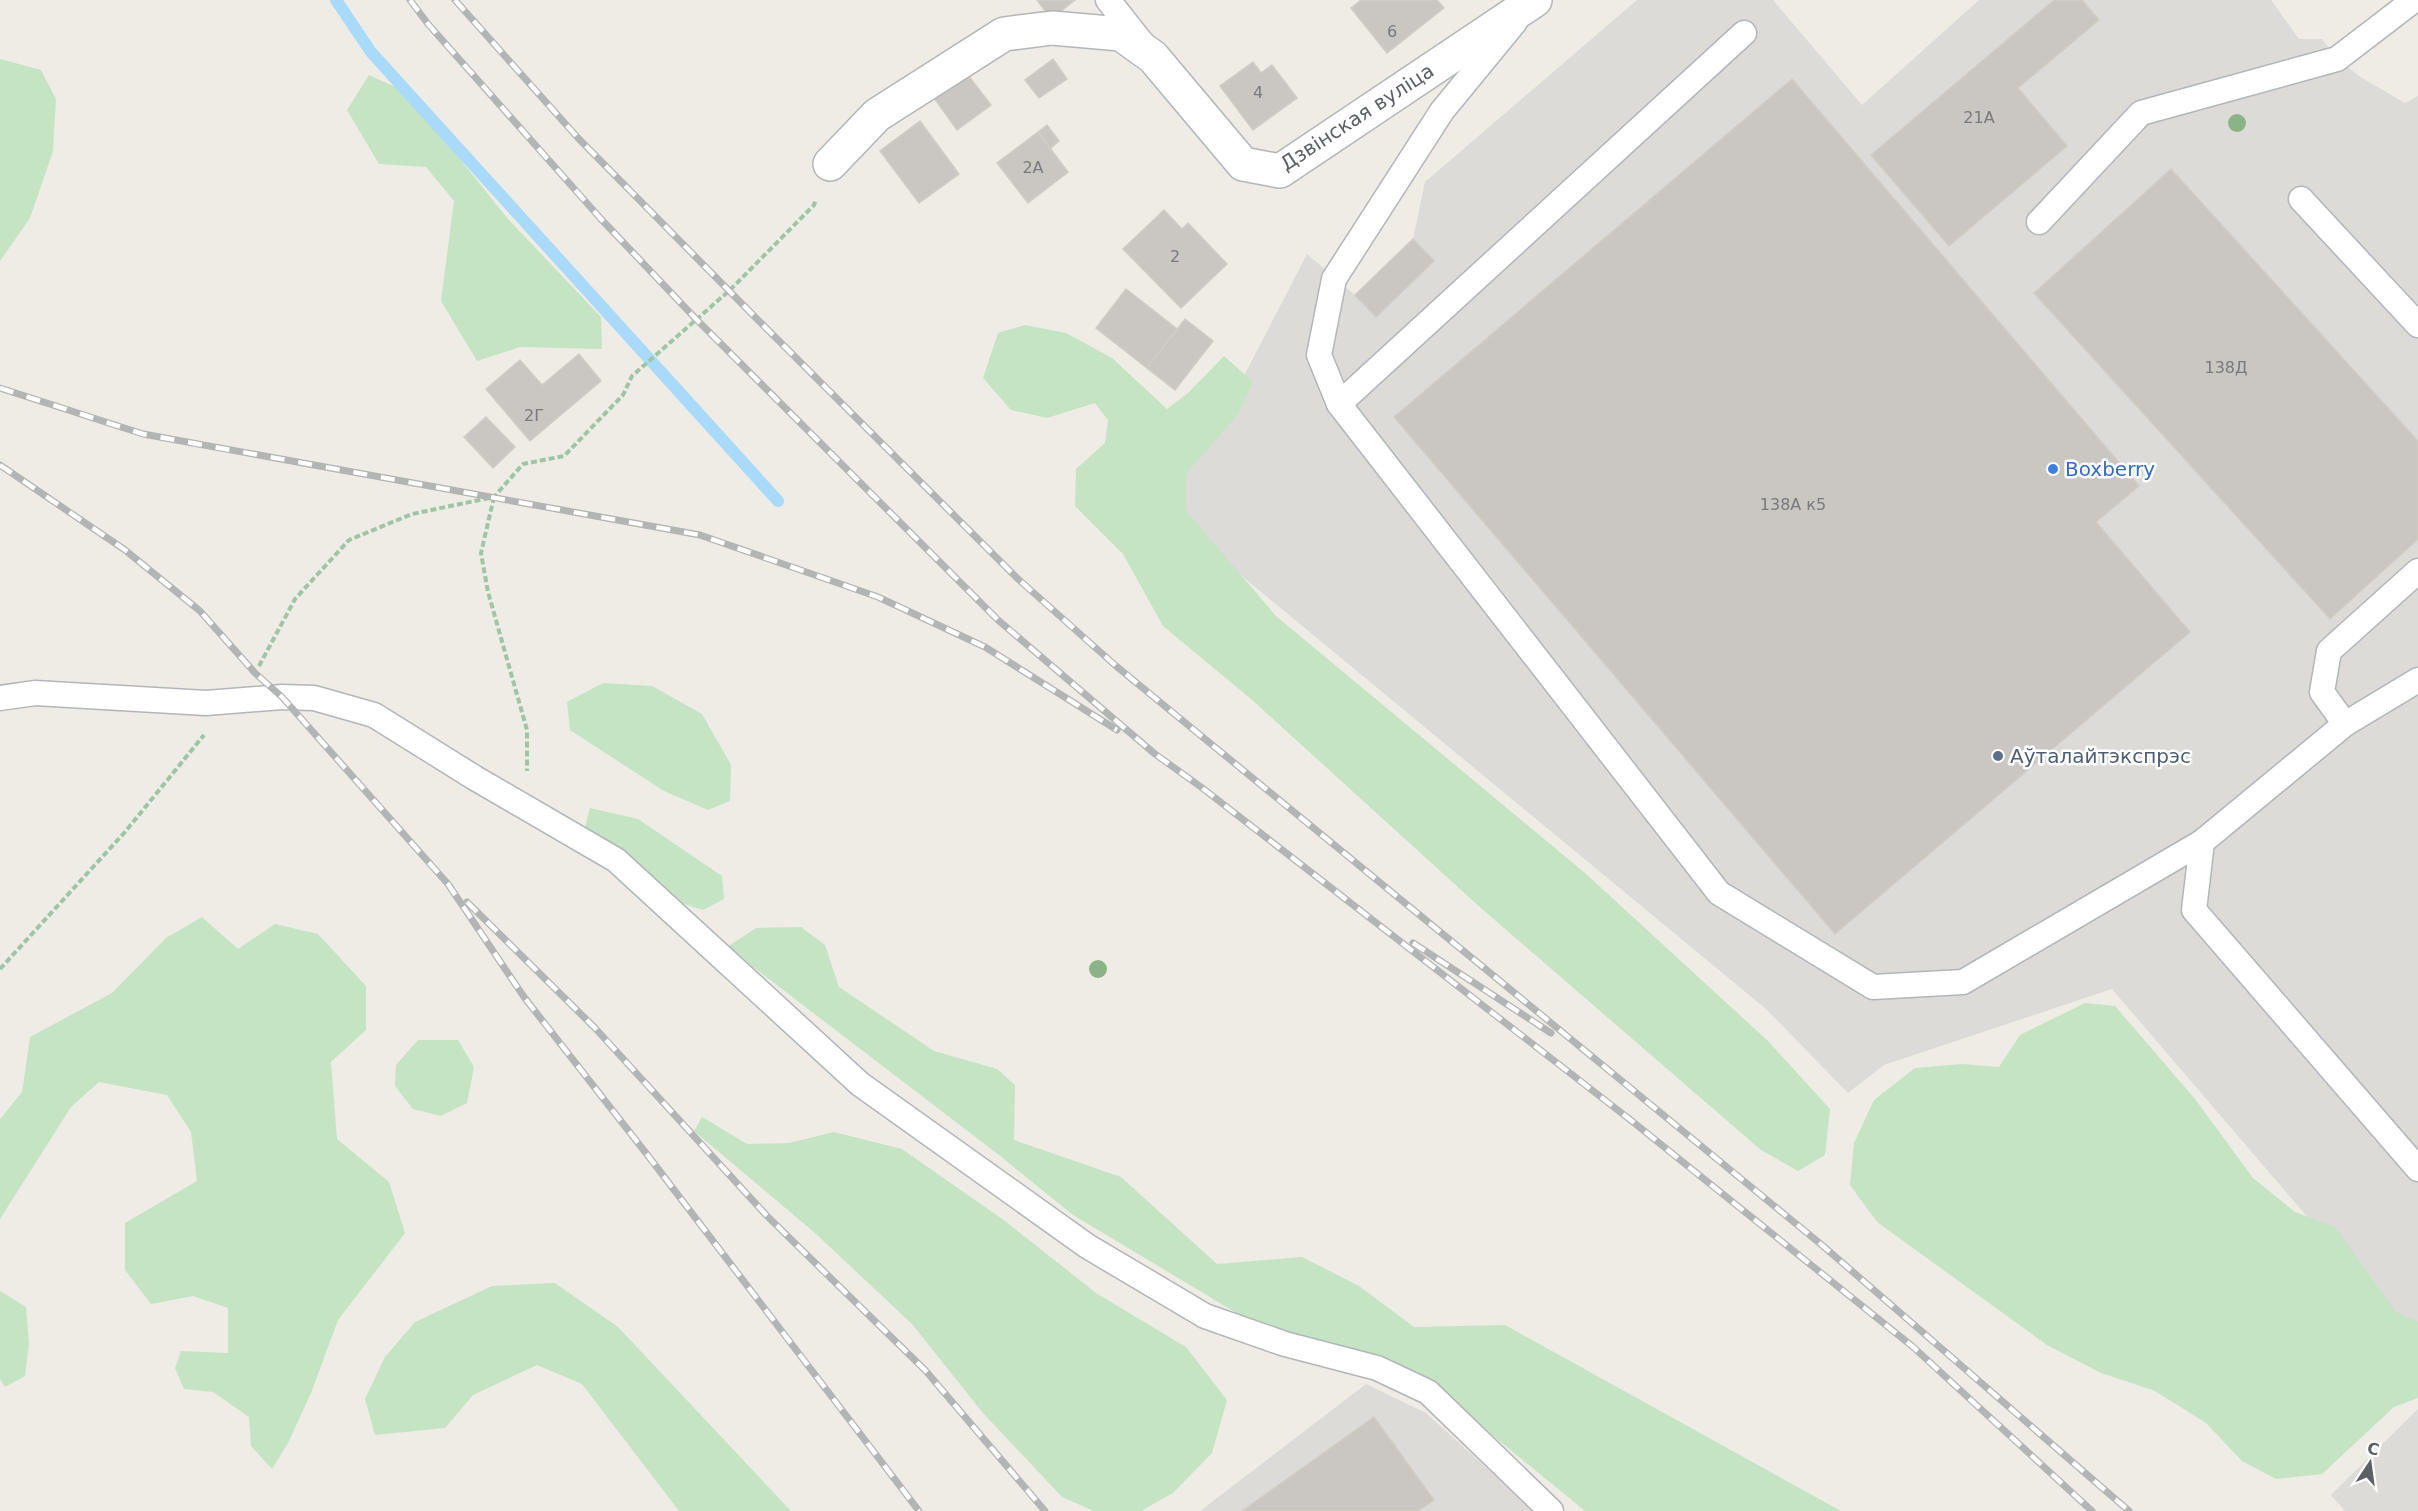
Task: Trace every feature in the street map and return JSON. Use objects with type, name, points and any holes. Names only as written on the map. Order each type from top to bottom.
[{"type":"street","name":"Дзвінская вуліца","points":[[830,164],[877,115],[1004,34],[1053,28],[1121,34],[1153,57],[1243,164],[1280,171],[1533,2]]},
{"type":"lane","points":[[1108,0],[1153,57]]},
{"type":"lane","points":[[2039,222],[2141,113],[2337,59],[2414,0]]},
{"type":"lane","points":[[1533,2],[1442,111],[1334,279],[1318,354],[1339,404],[1719,893],[1873,987],[1963,982],[2202,842],[2345,724],[2418,680]]},
{"type":"lane","points":[[1339,404],[1744,33]]},
{"type":"lane","points":[[2301,199],[2418,325]]},
{"type":"lane","points":[[2345,724],[2322,692],[2329,651],[2418,571]]},
{"type":"lane","points":[[0,698],[35,693],[207,703],[282,697],[314,698],[374,715],[616,860],[860,1084],[1087,1246],[1205,1316],[1285,1344],[1377,1368],[1428,1392],[1551,1511]]},
{"type":"lane","points":[[2202,842],[2194,910],[2418,1169]]},
{"type":"path","points":[[527,808],[527,730],[488,592],[482,553],[494,497],[523,464],[564,456],[623,395],[632,376],[730,290],[814,205],[830,164]]},
{"type":"path","points":[[0,969],[125,832],[255,674],[295,599],[349,540],[412,514],[494,497]]},
{"type":"shaded area","points":[[1637,0],[1773,0],[1862,105],[1979,0],[2271,0],[2299,39],[2322,39],[2337,59],[2362,78],[2405,103],[2418,96],[2418,1346],[2112,989],[1884,1065],[1848,1093],[1766,1009],[1151,501],[1246,372],[1307,254],[1355,295],[1413,239],[1425,182]]},
{"type":"shaded area","points":[[1366,1384],[1426,1413],[1534,1511],[1200,1511]]},
{"type":"shaded area","points":[[2418,1409],[2418,1511],[2345,1511],[2331,1495]]},
{"type":"green space","points":[[0,59],[41,70],[56,99],[53,151],[30,218],[0,261]]},
{"type":"green space","points":[[369,75],[406,92],[508,219],[601,317],[602,349],[520,347],[477,361],[441,301],[454,201],[426,167],[379,164],[347,110]]},
{"type":"green space","points":[[1025,325],[1066,333],[1112,358],[1167,409],[1188,393],[1224,356],[1253,382],[1238,414],[1186,474],[1186,511],[1276,616],[1585,873],[1768,1041],[1830,1109],[1825,1155],[1798,1171],[1761,1150],[1482,909],[1251,699],[1163,626],[1123,554],[1075,506],[1076,469],[1105,443],[1108,420],[1095,403],[1047,418],[1011,410],[983,378],[998,333]]},
{"type":"green space","points":[[603,683],[652,686],[702,714],[731,765],[730,801],[708,810],[664,791],[570,730],[567,702]]},
{"type":"green space","points":[[590,808],[638,819],[722,876],[724,899],[703,910],[672,900],[585,827]]},
{"type":"green space","points":[[202,917],[238,949],[275,924],[318,934],[366,986],[366,1030],[331,1062],[337,1139],[389,1182],[405,1233],[338,1320],[311,1393],[288,1443],[272,1469],[251,1446],[249,1417],[213,1392],[184,1389],[175,1368],[181,1351],[228,1353],[228,1308],[193,1296],[151,1304],[125,1270],[125,1223],[197,1181],[191,1132],[167,1095],[99,1082],[71,1107],[0,1219],[0,1119],[22,1092],[30,1037],[112,993],[166,938]]},
{"type":"green space","points":[[801,927],[825,945],[839,987],[934,1051],[997,1069],[1015,1085],[1014,1140],[1121,1177],[1217,1264],[1302,1257],[1359,1286],[1414,1327],[1505,1325],[1841,1511],[1585,1511],[1420,1376],[1290,1345],[1073,1215],[999,1155],[727,947],[756,928]]},
{"type":"green space","points":[[2085,1003],[2115,1006],[2195,1099],[2253,1178],[2295,1212],[2335,1227],[2395,1311],[2418,1322],[2418,1398],[2394,1407],[2322,1474],[2276,1479],[2242,1461],[2206,1423],[2155,1391],[2101,1373],[2047,1345],[1877,1222],[1850,1185],[1854,1143],[1874,1100],[1915,1068],[1962,1064],[1999,1067],[2020,1035]]},
{"type":"green space","points":[[418,1040],[458,1040],[474,1067],[467,1103],[441,1116],[413,1109],[395,1086],[396,1065]]},
{"type":"green space","points":[[702,1117],[747,1144],[789,1143],[834,1132],[902,1149],[1005,1221],[1096,1293],[1186,1347],[1227,1400],[1212,1453],[1173,1493],[1141,1511],[1094,1511],[1062,1497],[983,1413],[912,1324],[815,1233],[694,1131]]},
{"type":"green space","points":[[555,1283],[618,1327],[791,1511],[679,1511],[582,1384],[537,1365],[473,1395],[445,1428],[375,1435],[365,1399],[385,1357],[415,1322],[492,1286]]},
{"type":"green space","points":[[0,1291],[26,1307],[29,1344],[25,1376],[5,1387],[0,1379]]},
{"type":"building","points":[[1037,0],[1075,0],[1051,19]]},
{"type":"building","points":[[1361,0],[1437,0],[1444,8],[1387,53],[1351,8]]},
{"type":"building","points":[[2054,0],[2082,0],[2099,20],[2018,88],[2067,146],[1949,246],[1871,155]]},
{"type":"building","points":[[1053,59],[1067,79],[1039,98],[1025,80]]},
{"type":"building","points":[[1253,62],[1261,73],[1272,65],[1297,98],[1253,130],[1220,86]]},
{"type":"building","points":[[962,67],[991,105],[957,130],[929,91]]},
{"type":"building","points":[[1792,79],[2139,486],[2096,522],[2190,632],[1835,934],[1394,417]]},
{"type":"building","points":[[920,121],[959,174],[919,203],[880,151]]},
{"type":"building","points":[[1047,125],[1059,141],[1050,149],[1038,132]]},
{"type":"building","points":[[1038,132],[1068,172],[1028,203],[997,163]]},
{"type":"building","points":[[2171,169],[2418,441],[2418,539],[2330,619],[2034,293]]},
{"type":"building","points":[[1164,210],[1182,229],[1188,223],[1227,264],[1181,308],[1123,249]]},
{"type":"building","points":[[1413,239],[1434,261],[1376,317],[1355,295]]},
{"type":"building","points":[[1126,289],[1177,329],[1147,368],[1096,328]]},
{"type":"building","points":[[1185,319],[1213,341],[1175,390],[1147,368]]},
{"type":"building","points":[[579,354],[601,381],[530,441],[486,389],[520,360],[542,385]]},
{"type":"building","points":[[486,417],[515,447],[493,468],[464,437]]},
{"type":"building","points":[[1374,1417],[1434,1500],[1418,1511],[1242,1511]]},
{"type":"waterway","points":[[336,0],[371,52],[778,501]]},
{"type":"railway","points":[[410,0],[428,24],[601,219],[696,319],[998,620],[1155,754],[1201,787],[1628,1118],[1912,1346],[2092,1511]]},
{"type":"railway","points":[[455,0],[578,138],[1017,578],[1116,666],[1823,1246],[2129,1511]]},
{"type":"railway","points":[[0,388],[143,434],[700,535],[878,597],[985,647],[1117,730]]},
{"type":"railway","points":[[0,465],[125,550],[200,611],[255,673],[282,697],[448,884],[524,997],[919,1511]]},
{"type":"railway","points":[[467,902],[595,1028],[767,1216],[925,1370],[1045,1511]]},
{"type":"railway","points":[[1413,943],[1551,1033]]},
{"type":"place","name":"Boxberry","points":[[2053,469]]},
{"type":"place","name":"Аўталайтэкспрэс","points":[[1998,756]]}]
